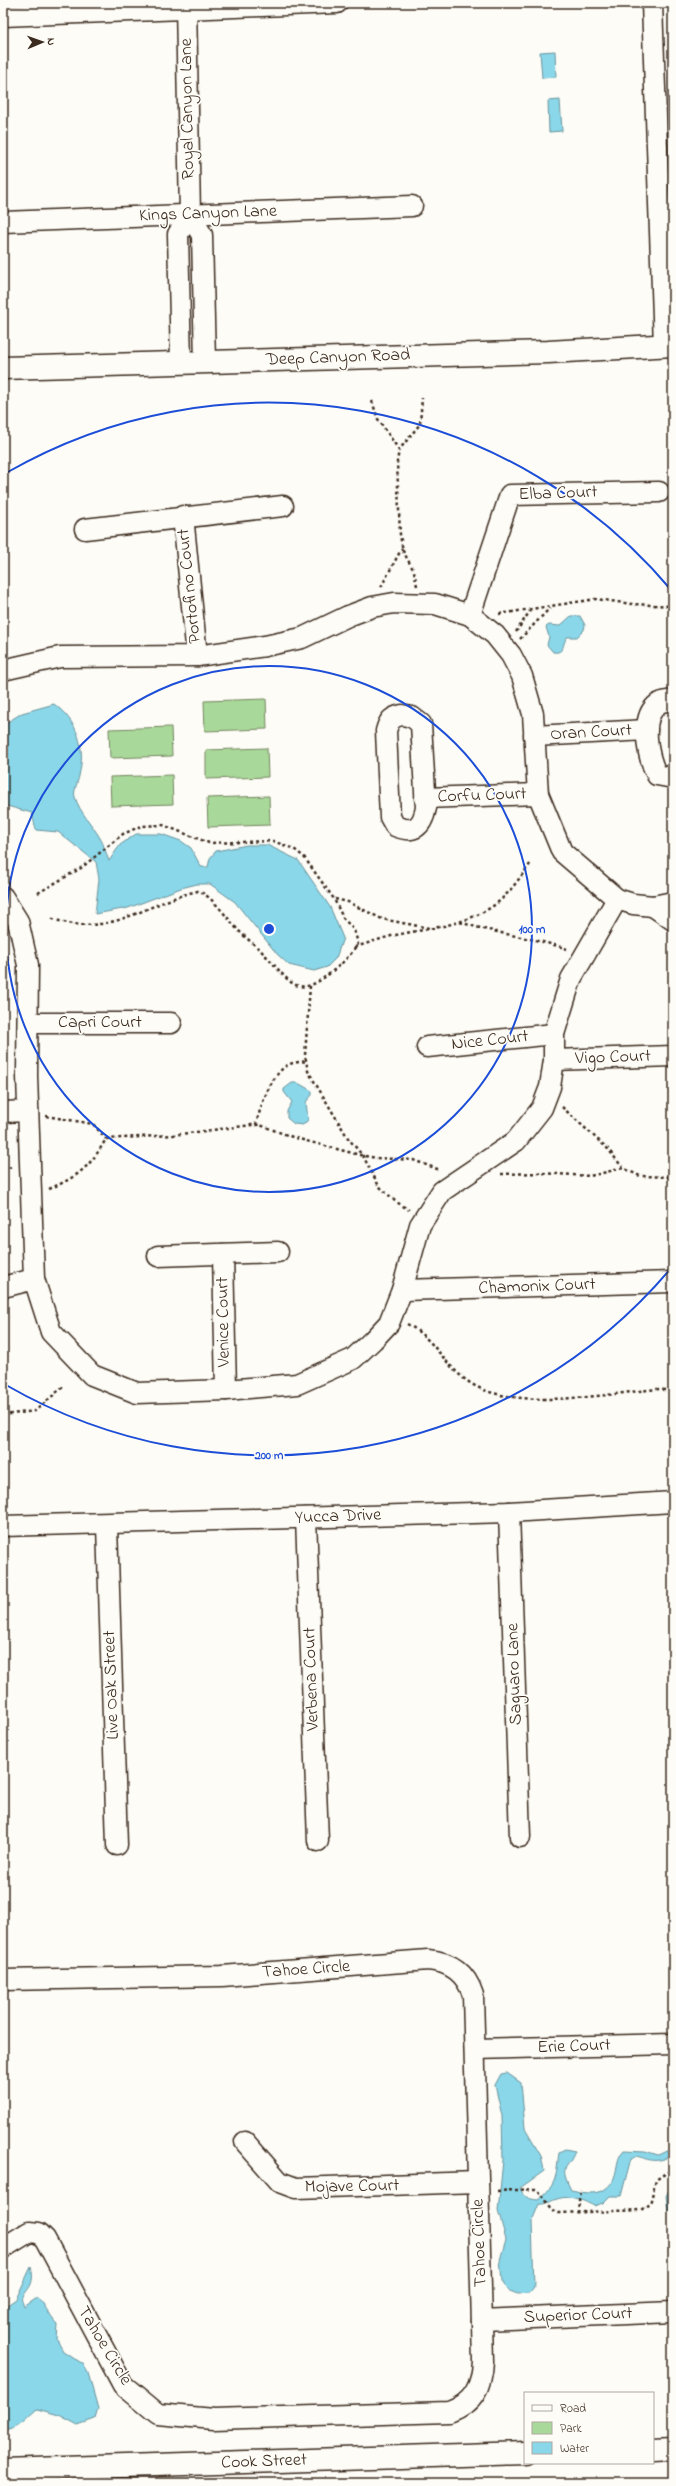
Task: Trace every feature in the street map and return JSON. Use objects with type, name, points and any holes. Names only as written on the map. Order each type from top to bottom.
[{"type":"street","points":[[3,16],[186,6],[337,3]]},
{"type":"street","points":[[652,3],[669,346]]},
{"type":"street","name":"Royal Canyon Lane","points":[[186,6],[190,215]]},
{"type":"street","name":"Kings Canyon Lane","points":[[3,222],[412,206]]},
{"type":"street","points":[[181,363],[178,234],[190,215],[202,235],[204,362]]},
{"type":"street","name":"Deep Canyon Road","points":[[3,368],[669,346]]},
{"type":"street","name":"Elba Court","points":[[470,615],[510,495],[659,492]]},
{"type":"street","name":"Portofino Court","points":[[85,529],[183,516],[283,506]]},
{"type":"street","name":"Portofino Court","points":[[183,516],[197,656]]},
{"type":"street","points":[[3,670],[60,657],[197,656],[302,638],[348,616],[372,607],[394,603],[435,604],[470,615],[495,635],[511,655],[529,694],[534,736],[538,794],[562,852],[617,899],[653,906],[673,902]]},
{"type":"street","points":[[673,700],[658,704],[651,712],[647,730],[657,775],[673,778]]},
{"type":"street","points":[[393,717],[412,717],[420,724],[425,798],[424,820],[416,827],[405,831],[395,826],[390,817],[386,731],[388,722],[393,717]]},
{"type":"street","name":"Oran Court","points":[[534,736],[647,730]]},
{"type":"street","name":"Corfu Court","points":[[425,798],[538,794]]},
{"type":"street","points":[[3,897],[18,921],[25,943],[28,965],[29,1023],[37,1114],[34,1279],[51,1332],[92,1375],[137,1393],[226,1390],[296,1384],[353,1359],[390,1323],[402,1290],[420,1225],[442,1191],[516,1141],[530,1126],[542,1108],[550,1086],[554,1060],[554,1034],[571,979],[617,899]]},
{"type":"street","points":[[653,906],[673,920]]},
{"type":"street","name":"Capri Court","points":[[29,1023],[171,1023]]},
{"type":"street","name":"Nice Court","points":[[426,1047],[554,1034]]},
{"type":"street","name":"Vigo Court","points":[[554,1060],[673,1056]]},
{"type":"street","points":[[3,1112],[37,1114]]},
{"type":"street","name":"Venice Court","points":[[158,1256],[278,1252]]},
{"type":"street","name":"Venice Court","points":[[222,1254],[226,1390]]},
{"type":"street","points":[[3,1287],[34,1279]]},
{"type":"street","name":"Chamonix Court","points":[[402,1290],[673,1282]]},
{"type":"street","name":"Yucca Drive","points":[[3,1526],[107,1525],[509,1512],[673,1502]]},
{"type":"street","name":"Saguaro Lane","points":[[509,1512],[520,1837]]},
{"type":"street","name":"Verbena Court","points":[[306,1518],[318,1841]]},
{"type":"street","name":"Live Oak Street","points":[[107,1525],[117,1846]]},
{"type":"street","name":"Tahoe Circle","points":[[3,1980],[222,1976],[441,1961],[457,1969],[470,1984],[473,1995],[482,2320],[482,2376],[479,2386],[467,2402],[448,2412],[214,2419],[158,2414],[123,2385],[42,2236],[29,2232],[3,2248]]},
{"type":"street","name":"Erie Court","points":[[475,2050],[673,2044]]},
{"type":"street","name":"Mojave Court","points":[[244,2142],[280,2182],[296,2188],[478,2182]]},
{"type":"street","name":"Superior Court","points":[[482,2320],[673,2312]]},
{"type":"street","points":[[654,2449],[673,2448]]},
{"type":"street","name":"Cook Street","points":[[3,2470],[524,2453]]},
{"type":"path","points":[[418,587],[414,571],[402,547],[397,493],[399,450],[420,424],[422,398]]},
{"type":"path","points":[[372,401],[378,419],[399,450]]},
{"type":"path","points":[[380,588],[402,547]]},
{"type":"path","points":[[497,614],[550,608],[569,602],[596,599],[632,604],[673,606]]},
{"type":"path","points":[[519,640],[550,608]]},
{"type":"path","points":[[515,633],[530,611]]},
{"type":"path","points":[[38,893],[81,868],[132,828],[152,825],[175,829],[200,841],[209,843],[274,841],[294,848],[304,857],[334,899],[343,918],[354,930],[358,939],[355,947],[331,972],[310,986],[296,986],[283,977],[267,956],[198,891],[168,901],[130,917],[107,922],[77,926],[50,918]]},
{"type":"path","points":[[355,947],[398,935],[437,929],[460,922],[493,906],[531,863]]},
{"type":"path","points":[[334,899],[348,902],[382,919],[437,929]]},
{"type":"path","points":[[460,922],[490,932],[550,943],[568,949]]},
{"type":"path","points":[[310,986],[306,1061],[308,1071],[322,1091],[337,1120],[363,1156],[373,1176],[386,1193],[411,1211]]},
{"type":"path","points":[[256,1125],[261,1105],[277,1076],[291,1064],[306,1061]]},
{"type":"path","points":[[560,1105],[608,1149],[623,1168],[640,1176],[673,1177]]},
{"type":"path","points":[[37,1114],[93,1124],[106,1139]]},
{"type":"path","points":[[106,1139],[173,1135],[256,1125],[295,1138],[363,1156],[413,1160],[440,1170]]},
{"type":"path","points":[[49,1190],[81,1174],[89,1166],[106,1139]]},
{"type":"path","points":[[3,1170],[11,1167]]},
{"type":"path","points":[[498,1174],[541,1173],[590,1176],[623,1168]]},
{"type":"path","points":[[409,1318],[406,1323],[434,1344],[466,1380],[485,1391],[497,1395],[544,1399],[673,1390]]},
{"type":"path","points":[[3,1415],[35,1411],[64,1386]]},
{"type":"path","points":[[497,2191],[525,2191],[535,2189],[539,2191],[550,2207],[559,2213],[642,2210],[650,2204],[656,2180],[673,2168]]},
{"type":"path","points":[[578,2213],[580,2189]]},
{"type":"green space","points":[[266,699],[267,729],[205,731],[204,701]]},
{"type":"green space","points":[[171,727],[172,756],[110,758],[109,729]]},
{"type":"green space","points":[[267,748],[268,777],[206,779],[206,750]]},
{"type":"green space","points":[[172,775],[173,804],[111,806],[110,777]]},
{"type":"green space","points":[[269,796],[270,825],[208,827],[207,798]]},
{"type":"water","points":[[555,51],[556,77],[542,78],[540,52]]},
{"type":"water","points":[[560,100],[562,131],[549,132],[548,101]]},
{"type":"water","points":[[571,616],[580,616],[585,625],[584,630],[577,637],[567,637],[563,648],[560,651],[553,652],[547,645],[549,637],[546,627],[549,625],[560,626]]},
{"type":"water","points":[[54,704],[69,719],[78,736],[81,765],[75,789],[75,797],[83,813],[101,840],[109,861],[120,845],[136,834],[161,834],[181,841],[191,848],[201,867],[208,867],[210,858],[216,851],[247,845],[267,845],[298,860],[330,907],[343,938],[336,958],[327,967],[314,971],[289,965],[277,954],[235,902],[210,884],[197,884],[181,888],[128,908],[95,914],[99,879],[96,862],[58,832],[36,830],[32,813],[7,806],[3,809],[3,725],[22,713]]},
{"type":"water","points":[[292,1083],[298,1083],[312,1091],[312,1095],[306,1102],[308,1120],[303,1125],[294,1124],[287,1118],[287,1111],[292,1102],[284,1092],[284,1089]]},
{"type":"water","points":[[507,2073],[521,2083],[525,2128],[541,2155],[544,2171],[520,2188],[523,2194],[529,2198],[538,2200],[553,2184],[559,2152],[565,2149],[575,2151],[565,2172],[567,2182],[571,2190],[595,2193],[606,2188],[610,2184],[614,2178],[621,2153],[624,2150],[645,2151],[658,2155],[673,2148],[673,2155],[662,2160],[650,2160],[636,2156],[631,2158],[621,2196],[610,2196],[603,2203],[594,2206],[579,2199],[570,2197],[560,2198],[545,2204],[539,2204],[532,2221],[534,2287],[529,2293],[518,2294],[507,2290],[502,2281],[500,2260],[506,2239],[498,2211],[503,2160],[502,2116],[495,2085],[501,2074]]},
{"type":"water","points":[[673,2183],[673,2211],[668,2210],[666,2196]]},
{"type":"water","points":[[31,2267],[32,2281],[23,2297],[24,2307],[37,2298],[40,2300],[58,2325],[57,2340],[63,2351],[83,2364],[88,2373],[98,2409],[95,2419],[78,2425],[59,2415],[37,2409],[14,2428],[3,2430],[3,2308],[16,2299]]}]
